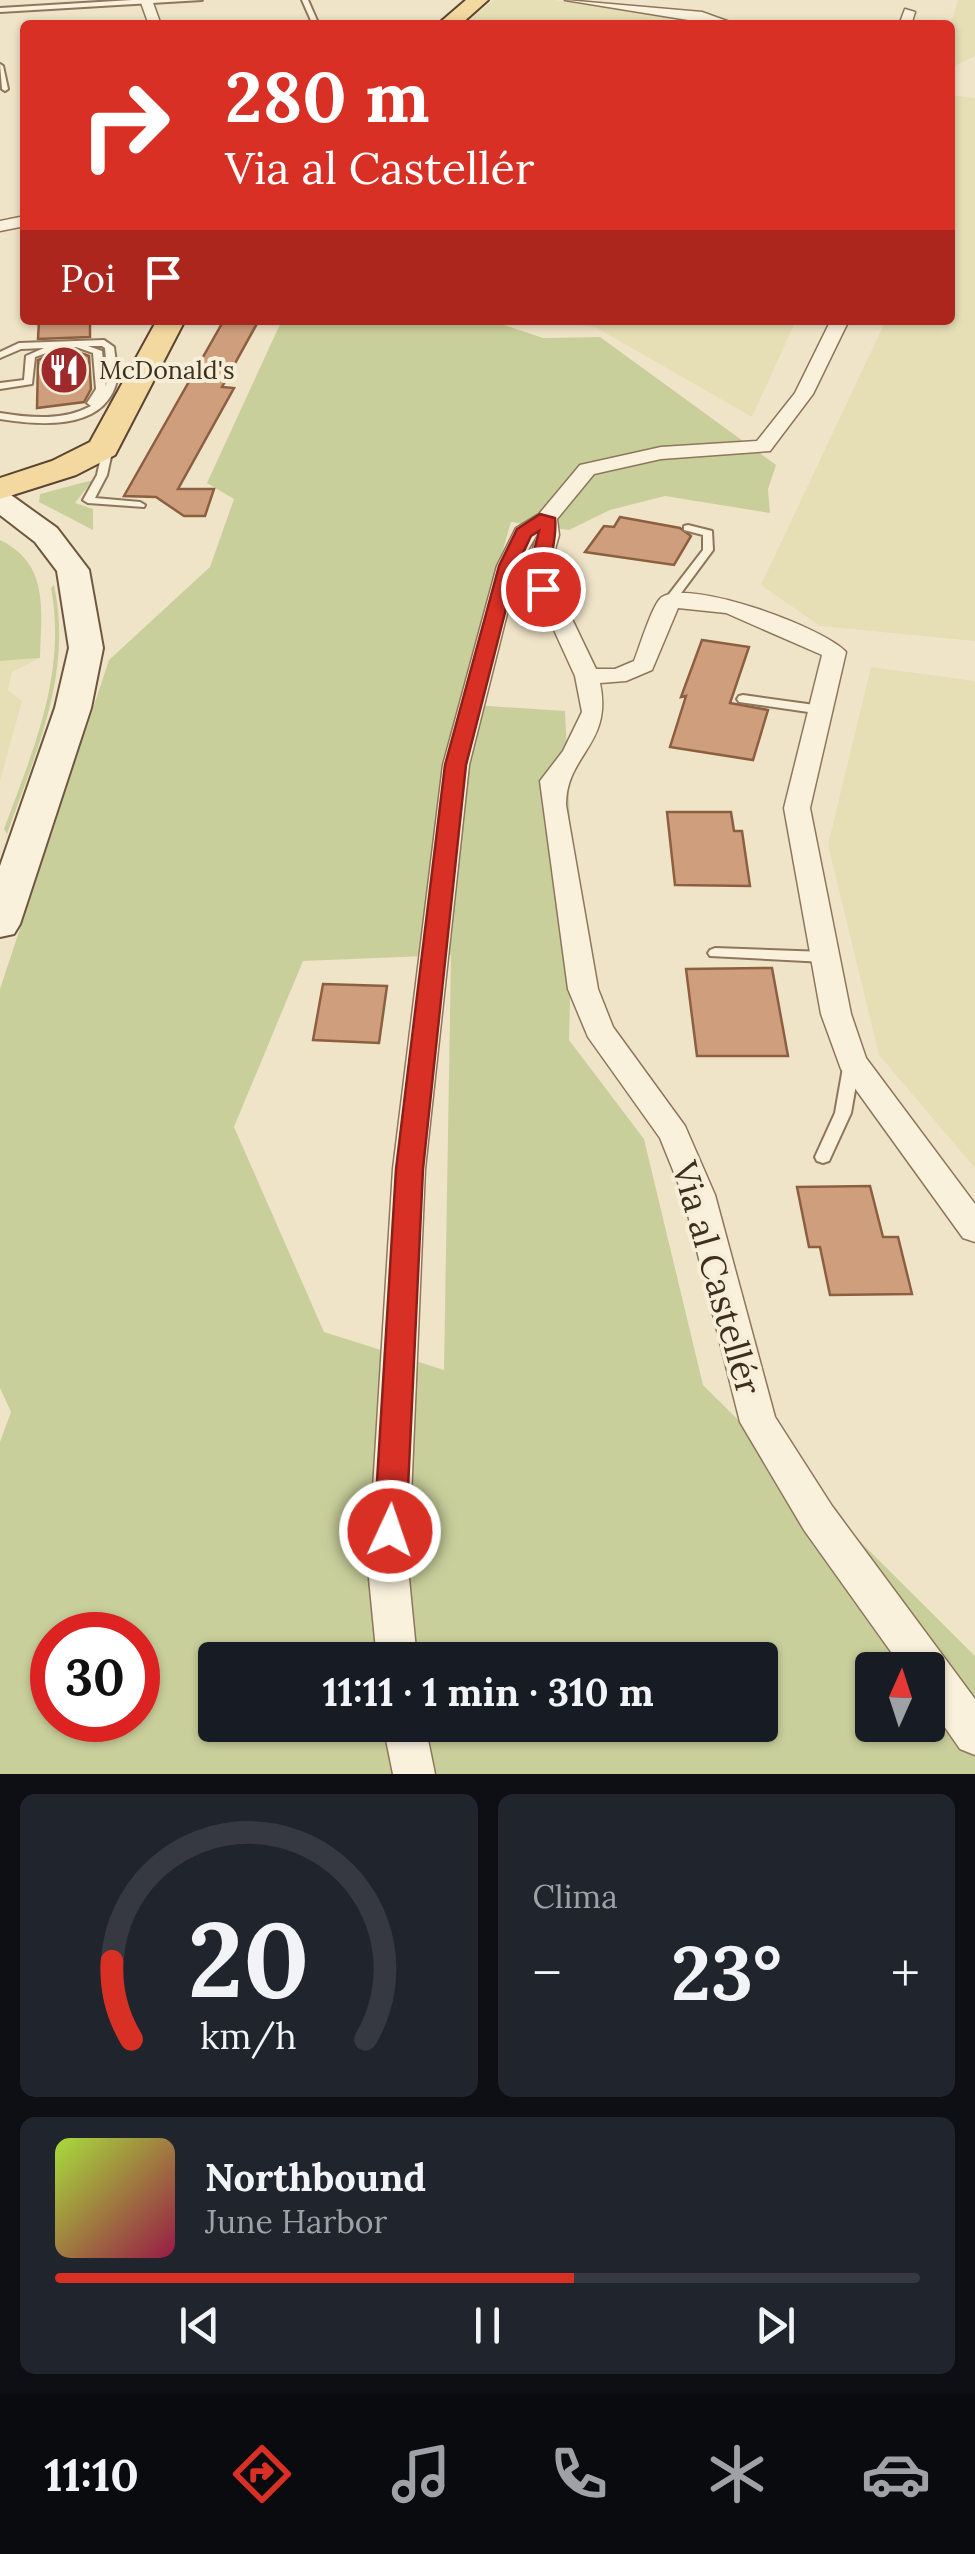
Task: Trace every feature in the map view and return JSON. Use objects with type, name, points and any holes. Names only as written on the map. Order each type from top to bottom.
[{"type":"main road","points":[[453,20],[478,0]]},
{"type":"main road","points":[[1,473],[100,450],[168,325]]},
{"type":"main road","points":[[0,502],[46,535],[73,570],[86,648],[73,708],[10,866],[0,924]]},
{"type":"main road","points":[[0,523],[46,535]]},
{"type":"street","points":[[570,0],[715,20]]},
{"type":"street","points":[[395,1642],[388,1568],[409,1169],[453,784],[508,566],[524,533],[546,518],[587,470],[661,453],[763,447],[804,394],[838,325]]},
{"type":"street","name":"Via al Castellér","points":[[546,518],[548,535],[538,571],[543,589],[588,676],[594,712],[575,753],[553,781],[552,805],[583,990],[599,1030],[674,1134],[699,1195],[758,1422],[818,1518],[975,1734]]},
{"type":"street","points":[[588,676],[618,676],[644,665],[669,602],[698,600],[726,605],[834,652],[797,808],[825,957],[852,1062],[975,1229]]},
{"type":"street","points":[[407,1742],[414,1774]]},
{"type":"lane","points":[[0,10],[198,0]]},
{"type":"lane","points":[[0,66],[5,89]]},
{"type":"lane","points":[[0,355],[19,346],[83,341],[108,344],[112,380],[102,404],[88,412],[54,418],[0,416]]},
{"type":"lane","points":[[0,386],[29,382],[31,356],[36,352],[96,348],[101,389],[98,396],[54,418]]},
{"type":"lane","points":[[100,450],[102,476],[88,500],[140,504]]},
{"type":"lane","points":[[669,602],[708,550],[708,532],[688,528]]},
{"type":"lane","points":[[743,699],[822,710]]},
{"type":"lane","points":[[716,952],[825,957]]},
{"type":"lane","points":[[822,1157],[843,1113],[852,1062]]},
{"type":"shaded area","points":[[494,0],[554,0],[670,17],[668,20],[469,20]]},
{"type":"shaded area","points":[[958,0],[975,0],[975,56],[955,66],[955,20]]},
{"type":"shaded area","points":[[955,96],[975,98],[975,641],[820,626],[761,585],[884,325],[955,325]]},
{"type":"shaded area","points":[[573,325],[794,325],[752,417],[595,327]]},
{"type":"shaded area","points":[[40,658],[12,672],[8,690],[22,701],[0,781],[0,661]]},
{"type":"shaded area","points":[[871,667],[975,681],[975,1168],[879,1055],[828,845]]},
{"type":"green space","points":[[280,325],[504,325],[543,338],[600,337],[776,465],[768,489],[770,513],[665,496],[610,510],[569,530],[511,522],[458,704],[565,711],[573,886],[569,1040],[644,1139],[703,1385],[975,1656],[975,1774],[0,1774],[0,1442],[11,1412],[0,1388],[0,989],[109,660],[210,567],[234,499],[207,483]],"holes":[[[451,955],[444,1370],[324,1332],[234,1127],[303,961]]]},
{"type":"green space","points":[[93,480],[75,503],[93,509],[93,530],[39,502],[40,494]]},
{"type":"green space","points":[[0,540],[16,550],[35,575],[41,606],[40,658],[0,661]]},
{"type":"green space","points":[[54,585],[59,618],[55,681],[40,742],[7,834],[4,829],[36,741],[51,681]]},
{"type":"building","points":[[39,325],[90,325],[90,337],[38,339]]},
{"type":"building","points":[[221,325],[256,325],[222,387],[234,388],[178,489],[214,489],[205,516],[184,516],[156,497],[124,496]]},
{"type":"building","name":"McDonald's","points":[[75,351],[89,356],[91,389],[84,402],[37,408],[38,360],[56,352]]},
{"type":"building","points":[[620,517],[680,528],[691,536],[674,565],[585,552],[604,526],[614,527]]},
{"type":"building","points":[[702,640],[749,647],[730,703],[768,710],[753,760],[670,747],[686,696],[681,697]]},
{"type":"building","points":[[667,812],[731,812],[734,831],[742,831],[750,886],[675,885]]},
{"type":"building","points":[[772,968],[788,1056],[697,1056],[686,969]]},
{"type":"building","points":[[323,984],[387,986],[379,1043],[313,1040]]},
{"type":"building","points":[[870,1186],[883,1237],[898,1237],[912,1294],[830,1295],[820,1247],[809,1247],[797,1187]]},
{"type":"place","name":"McDonald's","points":[[64,370]]},
{"type":"route","points":[[390,1531],[409,1169],[456,765],[508,566],[524,533],[546,518],[548,535],[538,571],[543,589]]}]
